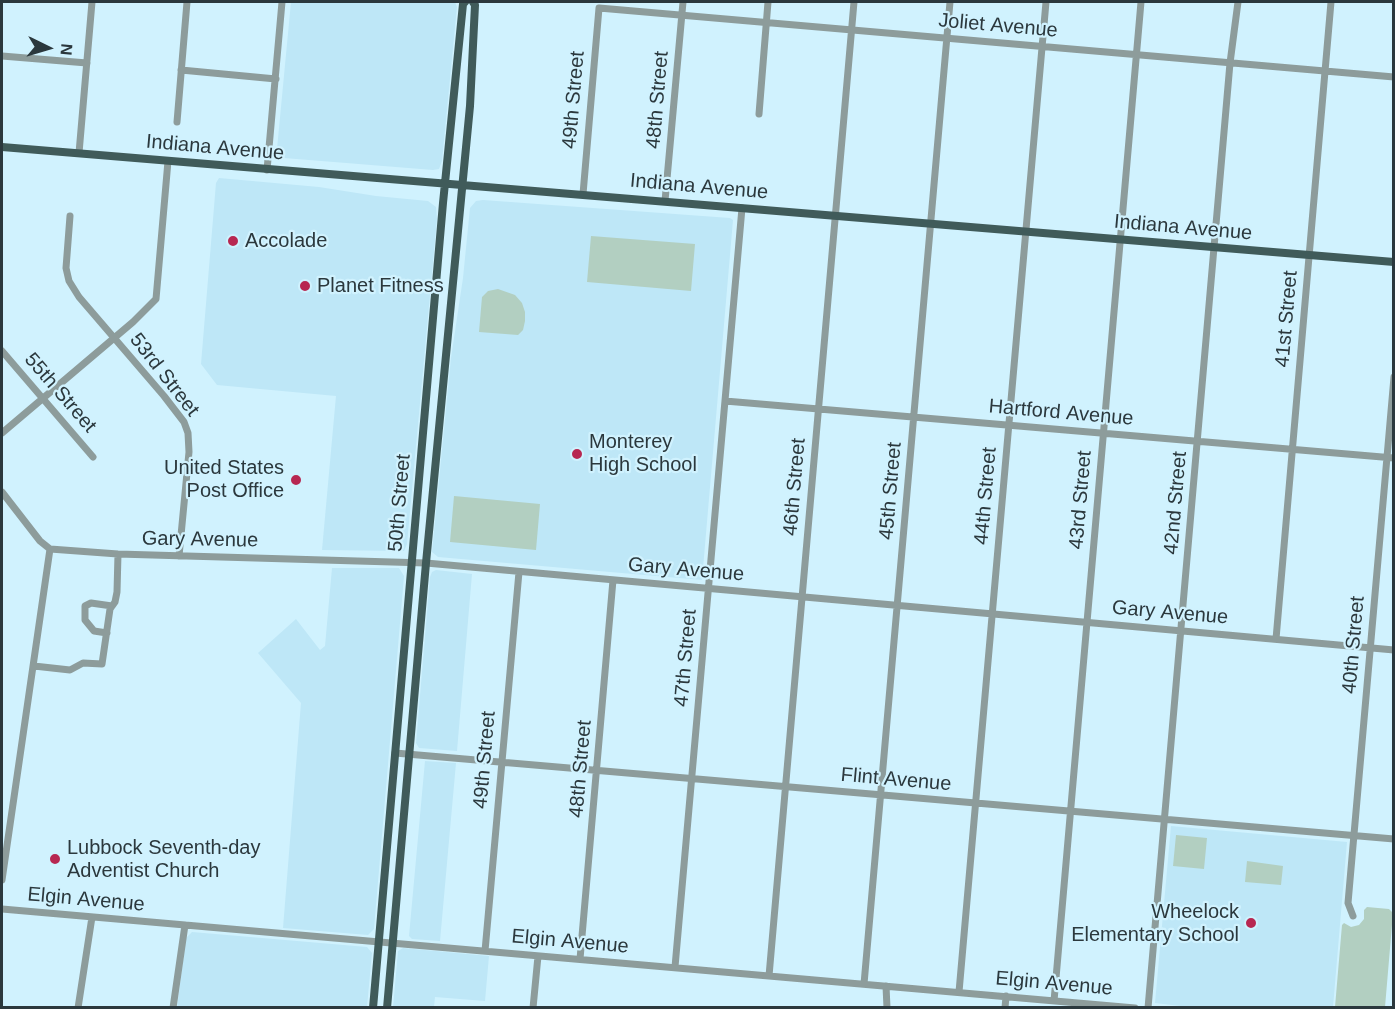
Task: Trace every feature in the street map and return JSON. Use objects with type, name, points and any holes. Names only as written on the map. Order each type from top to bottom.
[{"type":"main road","name":"50th Street","points":[[373,1008],[445,184],[465,2]]},
{"type":"main road","name":"50th Street","points":[[387,1008],[426,563],[470,106],[475,5],[473,2]]},
{"type":"main road","name":"Indiana Avenue","points":[[2,147],[836,214],[1394,262]]},
{"type":"street","points":[[79,153],[92,2]]},
{"type":"street","points":[[177,122],[187,2]]},
{"type":"street","points":[[267,170],[282,2]]},
{"type":"street","name":"48th Street","points":[[665,201],[683,2]]},
{"type":"street","points":[[759,114],[768,2]]},
{"type":"street","name":"46th Street","points":[[769,976],[854,2]]},
{"type":"street","name":"45th Street","points":[[864,984],[950,2]]},
{"type":"street","name":"44th Street","points":[[959,992],[1046,2]]},
{"type":"street","name":"43rd Street","points":[[1054,1001],[1141,2]]},
{"type":"street","name":"42nd Street","points":[[1148,1008],[1230,63],[1238,2]]},
{"type":"street","name":"41st Street","points":[[1276,639],[1331,2]]},
{"type":"street","name":"Joliet Avenue","points":[[599,8],[1394,77]]},
{"type":"street","name":"49th Street","points":[[583,194],[599,8]]},
{"type":"street","points":[[2,56],[87,63]]},
{"type":"street","points":[[181,70],[276,79]]},
{"type":"street","name":"53rd Street","points":[[168,161],[156,299],[114,338],[164,396],[184,422],[188,433],[189,452],[179,556]]},
{"type":"street","name":"47th Street","points":[[675,968],[742,208]]},
{"type":"street","points":[[2,433],[114,338],[79,297],[69,281],[66,268],[70,216]]},
{"type":"street","name":"55th Street","points":[[2,351],[93,457]]},
{"type":"street","name":"40th Street","points":[[1353,916],[1348,903],[1370,647],[1390,458],[1394,377]]},
{"type":"street","name":"Hartford Avenue","points":[[725,400],[1390,458]]},
{"type":"street","points":[[2,492],[40,541],[50,549],[2,880]]},
{"type":"street","name":"Gary Avenue","points":[[50,549],[118,554],[426,563],[1394,650]]},
{"type":"street","points":[[34,666],[69,670],[83,663],[102,664],[112,606],[117,592],[118,554]]},
{"type":"street","name":"49th Street","points":[[485,951],[519,572]]},
{"type":"street","name":"48th Street","points":[[580,959],[613,580]]},
{"type":"street","points":[[107,633],[94,631],[85,620],[85,606],[91,603],[112,606]]},
{"type":"street","name":"Flint Avenue","points":[[395,753],[1394,839]]},
{"type":"street","name":"Elgin Avenue","points":[[2,909],[1135,1008]]},
{"type":"street","points":[[78,1008],[92,917]]},
{"type":"street","points":[[173,1008],[184,925]]},
{"type":"street","points":[[533,1008],[537,956]]},
{"type":"street","points":[[886,986],[887,1008]]},
{"type":"street","points":[[1005,996],[1005,1008]]},
{"type":"shaded area","points":[[291,2],[455,2],[457,7],[442,161],[439,169],[284,158],[277,149]]},
{"type":"shaded area","points":[[219,178],[319,187],[428,201],[436,207],[437,219],[407,544],[404,551],[322,550],[336,396],[217,385],[201,364],[216,183]]},
{"type":"shaded area","name":"Monterey High School","points":[[476,201],[733,220],[702,580],[438,557],[432,552],[451,358],[463,278],[470,208]]},
{"type":"shaded area","points":[[332,568],[399,568],[404,576],[374,929],[368,935],[283,928],[301,703],[258,653],[296,619],[320,650],[325,646]]},
{"type":"shaded area","points":[[436,570],[472,574],[457,751],[419,748],[416,743],[430,577]]},
{"type":"shaded area","points":[[425,761],[456,763],[440,941],[412,939],[409,936]]},
{"type":"shaded area","name":"Wheelock Elementary School","points":[[1171,826],[1347,842],[1333,1007],[1197,1008],[1155,1003]]},
{"type":"shaded area","points":[[192,932],[367,947],[372,953],[367,1007],[177,1008],[186,938]]},
{"type":"shaded area","points":[[403,948],[489,956],[485,1001],[435,997],[434,1007],[393,1007],[398,951]]},
{"type":"green space","points":[[591,236],[695,244],[691,291],[587,282]]},
{"type":"green space","points":[[498,289],[515,295],[522,303],[525,321],[523,330],[518,335],[479,332],[482,297],[488,291]]},
{"type":"green space","points":[[454,496],[540,504],[536,550],[450,542]]},
{"type":"green space","points":[[1176,835],[1207,838],[1204,869],[1173,866]]},
{"type":"green space","points":[[1247,861],[1283,866],[1281,885],[1245,882]]},
{"type":"green space","points":[[1367,907],[1389,909],[1393,913],[1385,1007],[1335,1007],[1342,925],[1344,923],[1351,927],[1359,925],[1364,919],[1364,910]]},
{"type":"place","name":"Accolade","points":[[233,241]]},
{"type":"place","name":"Planet Fitness","points":[[305,286]]},
{"type":"place","name":"Monterey High School","points":[[577,454]]},
{"type":"place","name":"United States Post Office","points":[[296,480]]},
{"type":"place","name":"Lubbock Seventh-day Adventist Church","points":[[55,859]]},
{"type":"place","name":"Wheelock Elementary School","points":[[1251,923]]}]
